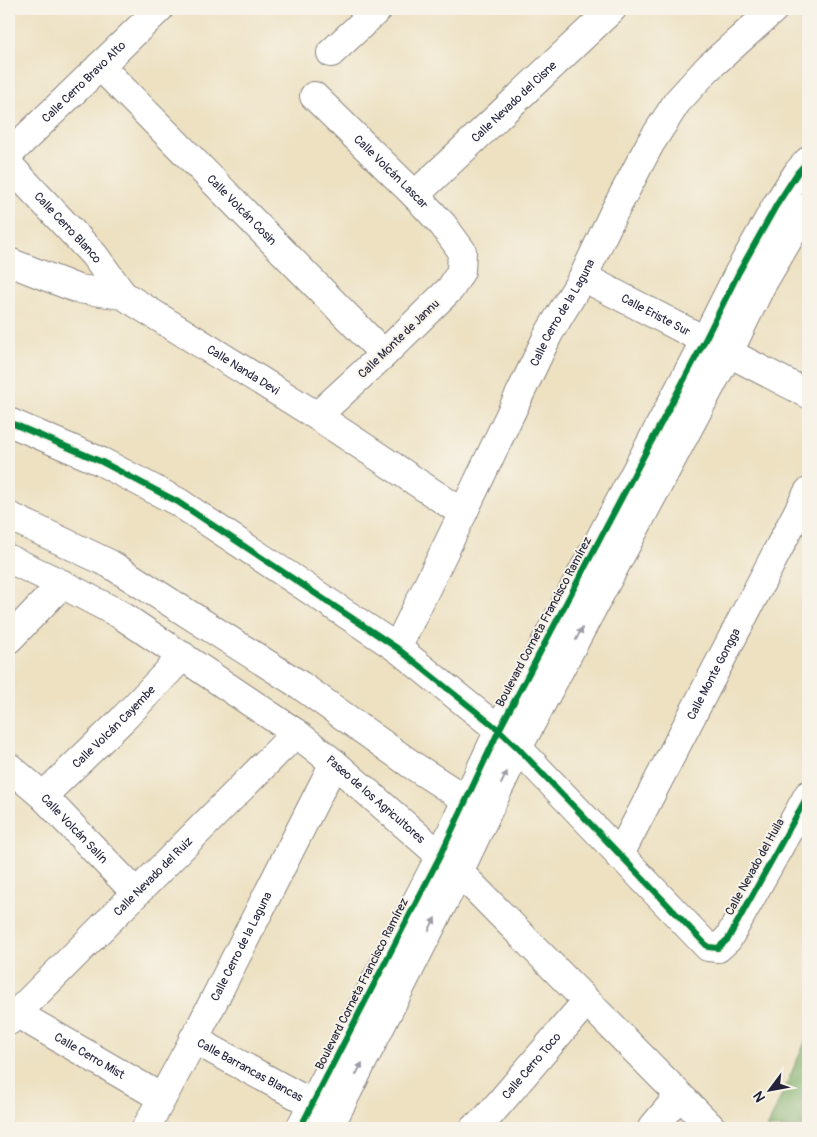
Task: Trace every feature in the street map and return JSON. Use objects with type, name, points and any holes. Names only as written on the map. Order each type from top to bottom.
[{"type":"street","name":"Calle Cerro Bravo Alto","points":[[9,154],[159,9]]},
{"type":"street","points":[[331,53],[378,9]]},
{"type":"street","name":"Calle Nevado del Cisne","points":[[415,195],[612,9]]},
{"type":"street","name":"Calle Cerro de la Laguna","points":[[397,648],[549,333],[583,276],[650,144],[677,102],[708,68],[774,9]]},
{"type":"street","name":"Calle Volcán Cosin","points":[[100,66],[384,354]]},
{"type":"street","name":"Calle Volcán Lascar","points":[[314,96],[415,195],[443,225],[462,251]]},
{"type":"street","points":[[717,346],[739,272],[776,206],[808,161]]},
{"type":"street","name":"Calle Cerro Blanco","points":[[9,165],[94,255],[123,295]]},
{"type":"street","points":[[300,1128],[327,1108],[450,864],[509,739],[717,346],[761,286],[808,206]]},
{"type":"street","name":"Calle Monte de Jannu","points":[[317,416],[451,288],[461,271],[462,251]]},
{"type":"street","name":"Calle Nanda Devi","points":[[9,262],[78,289],[123,295],[317,416],[463,513]]},
{"type":"street","name":"Calle Eriste Sur","points":[[583,276],[808,394]]},
{"type":"street","points":[[9,422],[102,462],[178,502],[397,648],[509,739],[619,856]]},
{"type":"street","name":"Calle Monte Gongga","points":[[619,856],[808,492]]},
{"type":"street","points":[[9,516],[110,564],[300,685],[412,765],[477,807]]},
{"type":"street","name":"Paseo de los Agricultores","points":[[9,559],[121,615],[296,733],[334,763],[450,864],[712,1128]]},
{"type":"street","points":[[9,639],[62,584]]},
{"type":"street","name":"Calle Volcán Cayembe","points":[[43,796],[122,720],[183,656]]},
{"type":"street","name":"Calle Nevado del Ruiz","points":[[12,1017],[296,733]]},
{"type":"street","name":"Calle Cerro de la Laguna","points":[[146,1128],[197,1033],[334,763]]},
{"type":"street","name":"Calle Volcán Salín","points":[[9,767],[43,796],[136,893]]},
{"type":"street","name":"Calle Nevado del Huila","points":[[619,856],[708,948],[718,948],[728,939],[808,795]]},
{"type":"street","name":"Calle Cerro Toco","points":[[474,1128],[485,1120],[586,1002]]},
{"type":"street","name":"Calle Cerro Mist","points":[[12,1017],[162,1098]]},
{"type":"street","name":"Calle Barrancas Blancas","points":[[197,1033],[327,1108]]},
{"type":"street","points":[[652,1128],[679,1096]]},
{"type":"green space","points":[[808,1035],[808,1128],[767,1128]]},
{"type":"cycle path","name":"Boulevard Corneta Francisco Ramírez","points":[[300,1128],[440,856],[499,730],[739,272],[776,206],[798,172],[808,161]]},
{"type":"cycle path","points":[[9,422],[102,462],[178,502],[397,648],[499,730],[518,748],[708,947],[718,948],[728,939],[808,795]]}]
